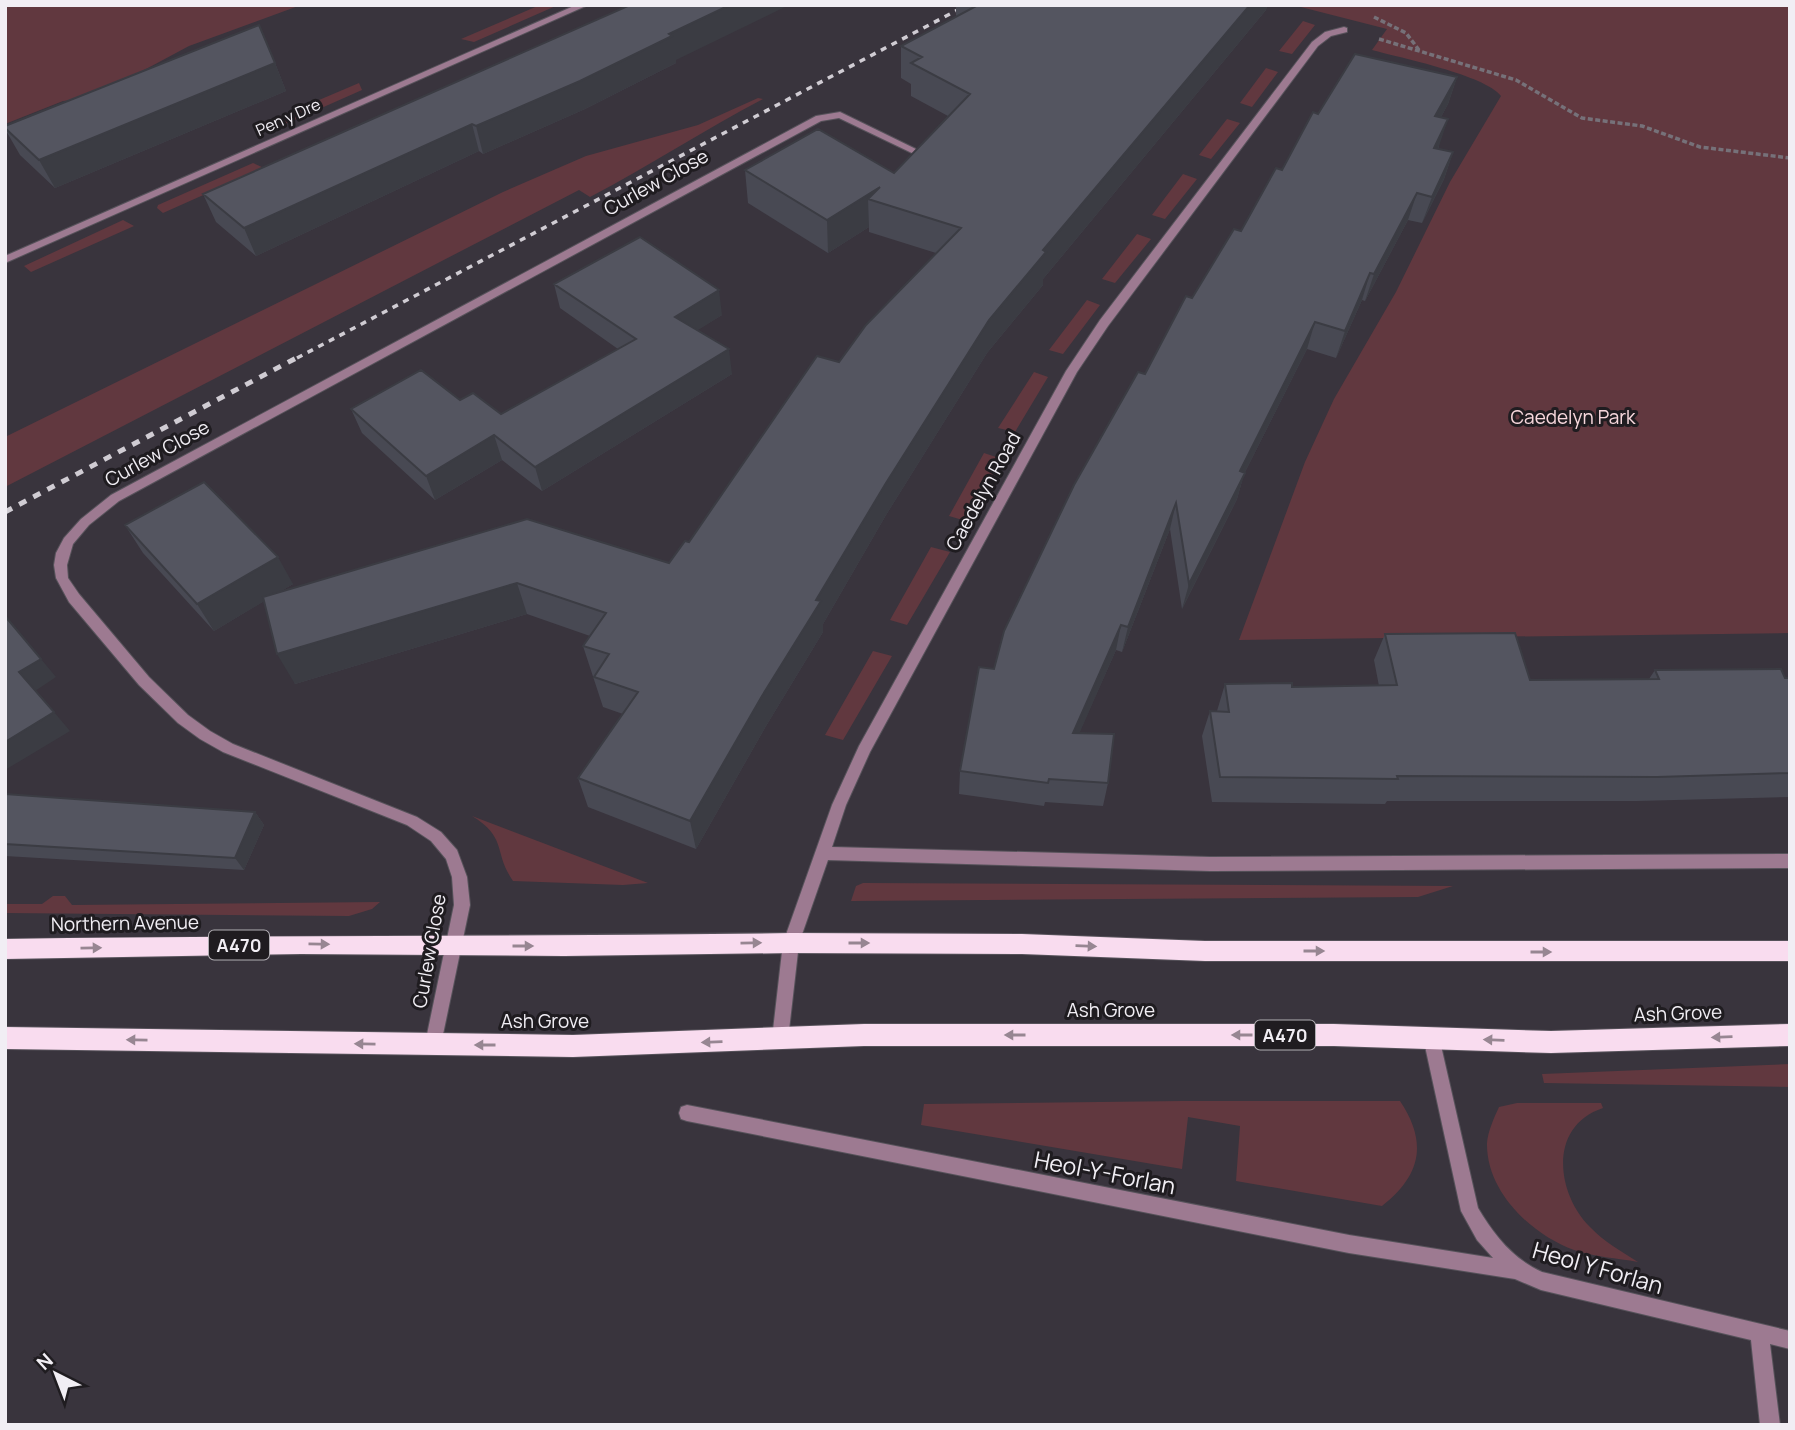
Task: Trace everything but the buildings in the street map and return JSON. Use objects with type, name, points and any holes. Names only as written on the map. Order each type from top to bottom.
[{"type":"highway","name":"A470","points":[[455,946],[791,943],[1022,944],[1205,951],[1790,951]]},
{"type":"highway","name":"Northern Avenue","points":[[5,949],[301,944],[455,946]]},
{"type":"highway","name":"Ash Grove","points":[[433,1044],[634,1045],[864,1035],[1431,1037],[1551,1042],[1790,1035]]},
{"type":"highway","name":"A470","points":[[5,1038],[433,1044]]},
{"type":"street","name":"Pen y Dre","points":[[5,260],[584,5]]},
{"type":"street","name":"Caedelyn Road","points":[[780,1039],[791,943],[839,805],[864,750],[1072,371],[1104,323],[1315,44],[1328,34],[1344,30]]},
{"type":"street","name":"Curlew Close","points":[[433,1044],[462,905],[461,883],[454,856],[442,841],[412,821],[228,748],[202,736],[178,717],[74,598],[62,578],[61,558],[71,537],[90,517],[115,498],[819,118],[840,115],[917,152]]},
{"type":"street","points":[[823,853],[1210,864],[1790,861]]},
{"type":"street","name":"Heol Y Forlan","points":[[1431,1037],[1469,1212],[1483,1234],[1516,1270],[1541,1281],[1790,1340]]},
{"type":"street","name":"Heol-Y-Forlan","points":[[687,1113],[1349,1244],[1516,1270]]},
{"type":"street","points":[[1759,1333],[1770,1425]]},
{"type":"path","points":[[1363,13],[1397,27],[1417,44],[1420,51]]},
{"type":"path","points":[[1379,39],[1516,80],[1582,118],[1642,126],[1700,147],[1790,158]]},
{"type":"green space","points":[[5,5],[301,5],[189,46],[90,99],[63,101],[5,124]]},
{"type":"green space","points":[[540,5],[558,5],[474,42],[461,39]]},
{"type":"green space","name":"Caedelyn Park","points":[[1293,5],[1790,5],[1790,633],[1239,640],[1305,462],[1334,399],[1396,292],[1450,182],[1501,96],[1492,88],[1461,74],[1372,50],[1387,29]]},
{"type":"green space","points":[[1303,21],[1315,25],[1292,54],[1279,51]]},
{"type":"green space","points":[[1266,68],[1278,72],[1252,107],[1240,103]]},
{"type":"green space","points":[[359,83],[362,90],[283,125],[272,120]]},
{"type":"green space","points":[[758,98],[763,99],[590,197],[579,190],[5,487],[5,437],[503,192],[586,156],[698,125]]},
{"type":"green space","points":[[1227,119],[1240,123],[1211,159],[1199,155]]},
{"type":"green space","points":[[253,163],[264,168],[163,213],[157,208],[158,205]]},
{"type":"green space","points":[[1183,174],[1197,179],[1165,219],[1152,215]]},
{"type":"green space","points":[[123,220],[134,226],[31,272],[24,266]]},
{"type":"green space","points":[[1137,234],[1151,239],[1115,283],[1102,279]]},
{"type":"green space","points":[[1087,300],[1100,305],[1063,354],[1049,350]]},
{"type":"green space","points":[[1034,372],[1048,377],[1015,432],[998,428]]},
{"type":"green space","points":[[984,453],[1002,459],[966,521],[949,516]]},
{"type":"green space","points":[[931,547],[950,552],[907,625],[890,620]]},
{"type":"green space","points":[[873,651],[892,656],[843,740],[825,735]]},
{"type":"green space","points":[[472,816],[648,883],[623,885],[513,881],[491,831]]},
{"type":"green space","points":[[863,883],[1453,886],[1418,897],[851,901],[856,886]]},
{"type":"green space","points":[[53,896],[65,896],[72,905],[380,902],[372,909],[349,916],[5,913],[5,904],[42,904]]},
{"type":"green space","points":[[1790,1064],[1790,1087],[1544,1083],[1542,1074]]},
{"type":"green space","points":[[1400,1101],[1414,1131],[1416,1158],[1405,1182],[1382,1206],[1236,1181],[1240,1126],[1188,1117],[1182,1169],[921,1125],[924,1104]]},
{"type":"green space","points":[[1517,1103],[1601,1103],[1603,1108],[1585,1117],[1573,1129],[1563,1162],[1565,1179],[1570,1197],[1590,1227],[1607,1242],[1638,1262],[1574,1250],[1543,1234],[1514,1209],[1494,1178],[1487,1143],[1499,1107]]},
{"type":"railway","points":[[297,358],[967,5]]},
{"type":"railway","points":[[5,512],[300,356]]}]
